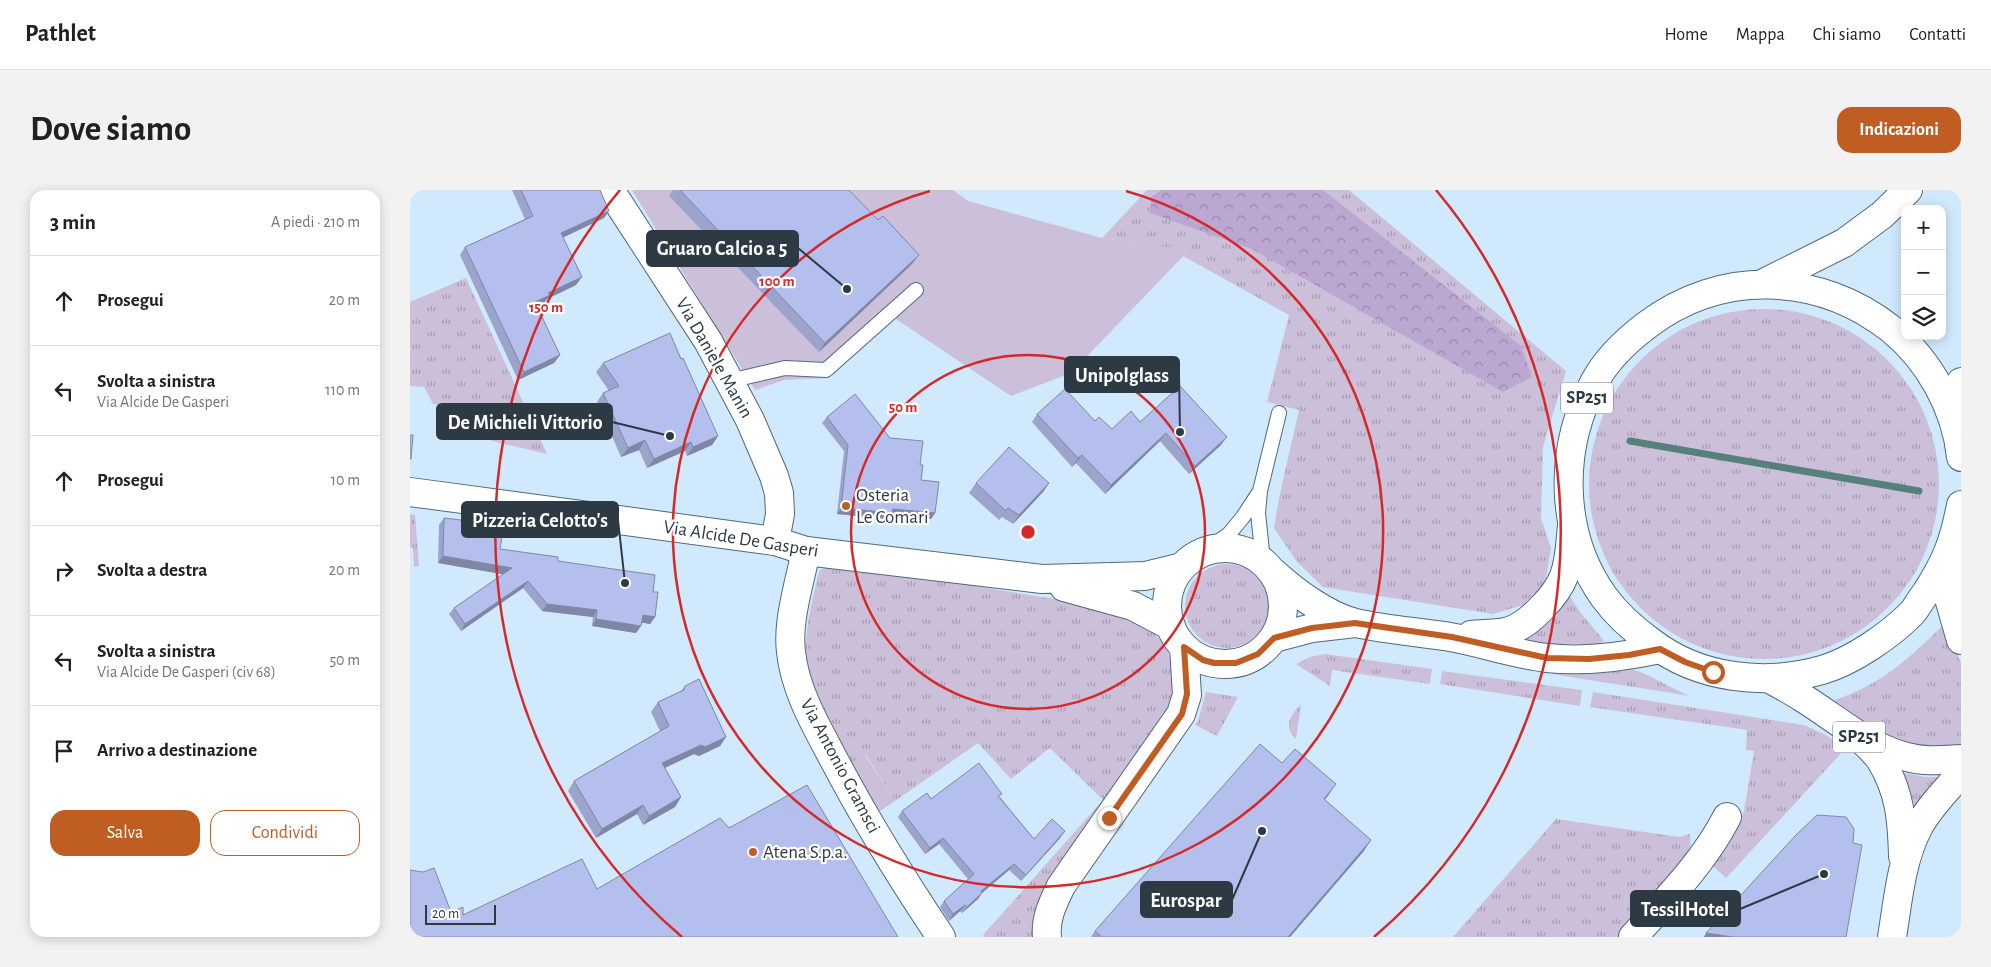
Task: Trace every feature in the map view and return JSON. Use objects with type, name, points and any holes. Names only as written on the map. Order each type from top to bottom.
[{"type":"main road","name":"Via Daniele Manin","points":[[610,190],[708,342],[750,420],[774,476],[779,493],[780,514],[775,541]]},
{"type":"main road","points":[[1764,284],[1844,243],[1882,215],[1908,190]]},
{"type":"main road","name":"SP251","points":[[1452,637],[1510,630],[1531,618],[1556,591],[1568,562],[1572,526],[1567,476],[1575,426],[1595,380],[1627,340],[1667,310],[1714,290],[1764,284],[1802,287],[1839,298],[1873,315],[1903,339],[1928,368],[1954,422],[1961,457]]},
{"type":"main road","points":[[1954,422],[1961,382]]},
{"type":"main road","name":"Via Alcide De Gasperi","points":[[410,492],[775,541],[806,551],[1042,579],[1145,576],[1182,567]]},
{"type":"main road","name":"SP251","points":[[1572,526],[1584,563],[1604,596],[1629,626],[1660,649],[1685,662],[1713,672],[1741,678],[1770,679],[1823,670],[1872,647],[1914,611],[1943,566],[1959,517]]},
{"type":"main road","name":"SP251","points":[[1959,517],[1961,587]]},
{"type":"main road","points":[[1047,937],[1049,910],[1061,886],[1182,714],[1187,694],[1177,637],[1167,607],[1169,589],[1182,567],[1194,557],[1207,550],[1236,548],[1250,553],[1268,566],[1293,590],[1310,602],[1355,623]]},
{"type":"main road","name":"Via Antonio Gramsci","points":[[806,551],[792,619],[790,651],[794,674],[808,712],[854,797],[941,937]]},
{"type":"main road","points":[[1177,637],[1203,660],[1214,663],[1236,663],[1258,654],[1274,638],[1282,619],[1283,598],[1280,584],[1268,566]]},
{"type":"main road","points":[[1943,566],[1946,588],[1961,640]]},
{"type":"main road","name":"Via Alcide De Gasperi","points":[[1042,579],[1077,591],[1133,606],[1177,637]]},
{"type":"main road","points":[[1274,638],[1312,628],[1355,623]]},
{"type":"main road","name":"SP251","points":[[1355,623],[1452,637],[1547,658],[1589,659],[1629,655],[1660,649]]},
{"type":"main road","name":"SP251","points":[[1770,679],[1804,698],[1858,736],[1888,750],[1908,758],[1961,759]]},
{"type":"main road","points":[[1858,736],[1879,758],[1897,793],[1902,825],[1904,868]]},
{"type":"main road","points":[[1892,937],[1904,868],[1918,829],[1932,807],[1961,773]]},
{"type":"main road","points":[[1634,937],[1697,864],[1718,835],[1727,817]]},
{"type":"lane","points":[[729,381],[785,368],[826,370],[916,290]]},
{"type":"lane","points":[[1268,566],[1258,513],[1260,491],[1279,413]]},
{"type":"lane","points":[[1207,550],[1229,534],[1260,491]]},
{"type":"green space","points":[[632,190],[953,190],[968,201],[1102,238],[1189,250],[1071,373],[1011,396],[893,317],[828,378],[784,380],[755,390]]},
{"type":"green space","points":[[1147,190],[1349,190],[1566,371],[1543,447],[1541,518],[1551,548],[1545,584],[1523,605],[1493,614],[1323,587],[1297,562],[1274,528],[1299,410],[1267,402],[1289,315],[1183,256],[1188,251],[1102,238]]},
{"type":"green space","points":[[1161,190],[1323,190],[1521,346],[1532,377],[1503,392],[1252,249],[1150,213],[1151,197]]},
{"type":"green space","points":[[466,278],[547,454],[492,441],[465,407],[433,404],[424,387],[410,386],[410,302]]},
{"type":"green space","points":[[1764,309],[1798,312],[1831,322],[1861,338],[1888,360],[1910,387],[1926,417],[1936,450],[1939,484],[1936,518],[1926,551],[1910,581],[1888,608],[1861,630],[1831,646],[1798,656],[1764,659],[1730,656],[1697,646],[1667,630],[1640,608],[1618,581],[1602,551],[1592,518],[1589,484],[1592,450],[1602,417],[1618,387],[1640,360],[1667,338],[1697,322],[1730,312]]},
{"type":"green space","points":[[410,514],[415,515],[419,566],[414,567],[413,547],[410,548]]},
{"type":"green space","points":[[835,563],[1078,603],[1122,615],[1150,629],[1165,645],[1173,667],[1175,685],[1170,715],[1034,937],[985,937],[983,935],[1103,800],[1050,748],[1011,779],[978,743],[895,801],[866,755],[850,765],[817,701],[808,673],[806,659],[807,628],[818,575],[820,570]]},
{"type":"green space","points":[[1227,564],[1243,567],[1257,576],[1266,590],[1269,606],[1266,622],[1257,636],[1243,645],[1227,648],[1211,645],[1197,636],[1188,622],[1185,606],[1188,590],[1197,576],[1211,567]]},
{"type":"green space","points":[[1569,595],[1580,612],[1604,641],[1599,644],[1538,644],[1518,641],[1548,623],[1559,611]]},
{"type":"green space","points":[[1944,624],[1961,663],[1961,746],[1923,748],[1893,739],[1864,722],[1834,700],[1851,694],[1880,679],[1907,659]]},
{"type":"green space","points":[[1325,654],[1432,669],[1430,684],[1332,670],[1330,686],[1296,664],[1310,657]]},
{"type":"green space","points":[[1626,668],[1649,676],[1690,696],[1552,674],[1556,672]]},
{"type":"green space","points":[[1442,671],[1582,690],[1580,706],[1440,684]]},
{"type":"green space","points":[[1206,692],[1238,697],[1217,736],[1195,725],[1198,721]]},
{"type":"green space","points":[[1593,692],[1804,725],[1826,735],[1845,749],[1726,878],[1712,865],[1733,835],[1744,811],[1754,751],[1746,750],[1747,730],[1590,707]]},
{"type":"green space","points":[[1301,705],[1296,739],[1292,735],[1289,726],[1291,717]]},
{"type":"green space","points":[[865,755],[895,801],[877,813],[850,765]]},
{"type":"green space","points":[[1904,773],[1925,777],[1944,777],[1917,813]]},
{"type":"green space","points":[[1556,819],[1679,837],[1690,834],[1691,850],[1682,865],[1618,937],[1453,937]]},
{"type":"building","points":[[521,190],[600,190],[609,211],[561,233],[582,277],[548,293],[550,295],[535,302],[560,355],[524,372],[465,247],[533,216]]},
{"type":"building","points":[[680,190],[849,190],[878,220],[883,216],[919,255],[825,343]]},
{"type":"building","points":[[670,333],[718,436],[693,447],[691,442],[654,459],[645,440],[628,448],[603,393],[619,386],[603,363]]},
{"type":"building","points":[[1180,386],[1227,437],[1195,466],[1166,433],[1111,485],[1082,455],[1078,458],[1037,414],[1065,389],[1095,421],[1099,417],[1112,429],[1131,411],[1140,422]]},
{"type":"building","points":[[855,394],[890,438],[923,441],[920,465],[923,465],[921,480],[939,482],[935,513],[893,509],[892,513],[841,508],[848,445],[827,417]]},
{"type":"building","points":[[410,435],[413,435],[411,459],[410,459]]},
{"type":"building","points":[[1009,447],[1049,483],[1019,515],[1008,508],[1006,511],[976,483]]},
{"type":"building","points":[[444,518],[504,525],[500,549],[558,557],[558,561],[655,575],[653,592],[658,592],[655,617],[643,615],[641,626],[596,619],[597,610],[547,604],[528,581],[465,624],[454,608],[512,568],[443,556]]},
{"type":"building","points":[[699,679],[726,737],[705,747],[701,745],[662,763],[681,797],[649,816],[643,805],[602,829],[574,781],[669,726],[658,702],[684,690],[685,686]]},
{"type":"building","points":[[1260,744],[1282,763],[1295,749],[1336,784],[1324,799],[1371,840],[1288,937],[1102,937],[1095,931]]},
{"type":"building","points":[[979,763],[1002,794],[998,796],[1034,839],[1052,819],[1065,831],[1026,875],[1014,864],[981,891],[982,893],[967,907],[965,905],[953,914],[944,901],[974,874],[943,838],[930,848],[902,811],[927,793],[931,799]]},
{"type":"building","name":"Atena S.p.a.","points":[[807,785],[898,937],[410,937],[410,870],[423,872],[434,868],[451,912],[463,907],[463,915],[582,859],[597,889],[720,818],[729,828]]},
{"type":"building","points":[[1817,815],[1846,817],[1854,829],[1853,843],[1862,845],[1846,937],[1733,937],[1706,933],[1796,835]]},
{"type":"waterway","points":[[1630,441],[1919,491]]},
{"type":"place","name":"Gruaro Calcio a 5","points":[[847,289]]},
{"type":"place","name":"Unipolglass","points":[[1180,432]]},
{"type":"place","name":"De Michieli Vittorio","points":[[670,436]]},
{"type":"place","name":"Osteria Le Comari","points":[[846,506]]},
{"type":"place","name":"Pizzeria Celotto's","points":[[625,583]]},
{"type":"place","name":"Eurospar","points":[[1262,831]]},
{"type":"place","name":"Atena S.p.a.","points":[[753,852]]},
{"type":"place","name":"TessilHotel","points":[[1824,874]]},
{"type":"route","points":[[1109,818],[1182,714],[1187,694],[1184,647],[1203,660],[1225,664],[1236,663],[1248,660],[1258,654],[1274,638],[1312,628],[1355,623],[1452,637],[1508,651],[1547,658],[1589,659],[1629,655],[1660,649],[1685,662],[1713,672]]}]
